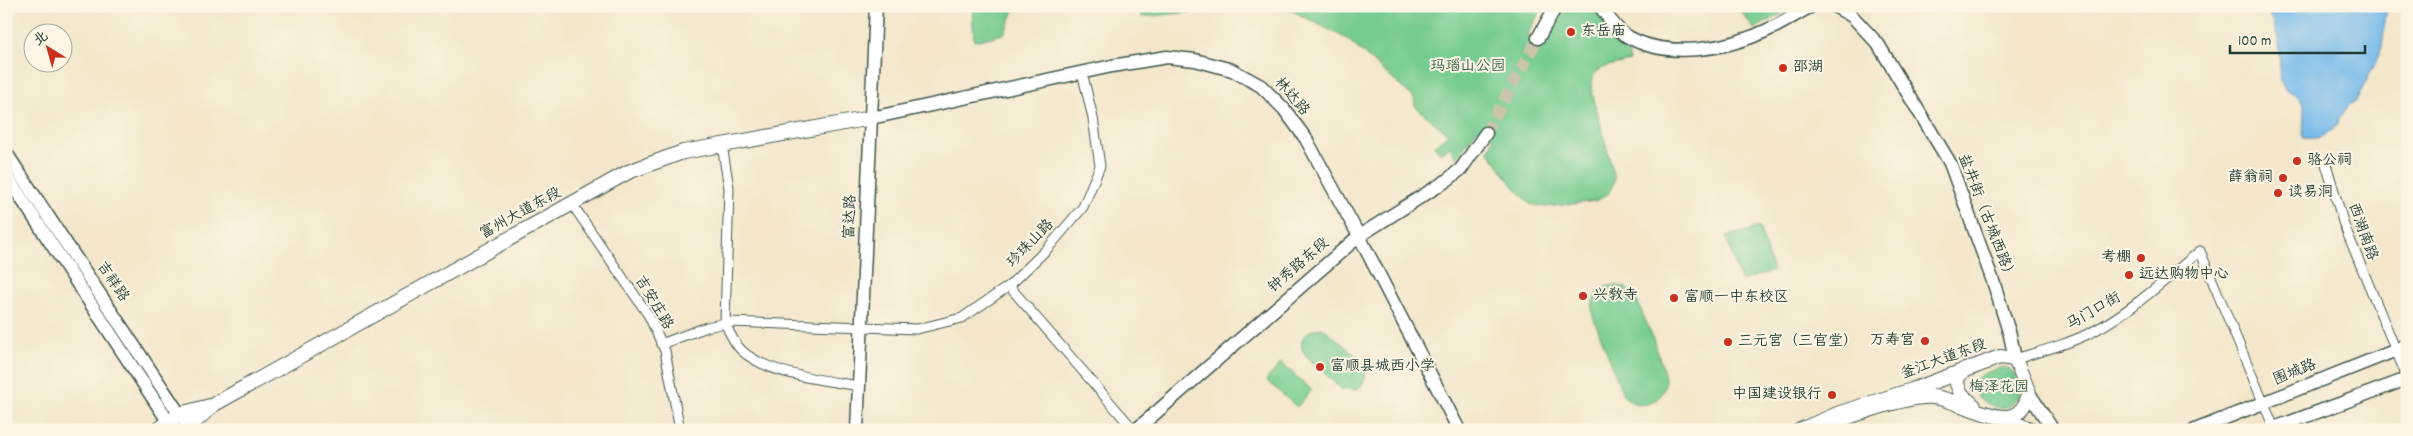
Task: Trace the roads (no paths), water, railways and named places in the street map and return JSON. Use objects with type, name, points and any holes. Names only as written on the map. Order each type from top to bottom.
[{"type":"main road","name":"富达路","points":[[857,430],[876,6]]},
{"type":"main road","points":[[1538,38],[1556,6]]},
{"type":"main road","points":[[1600,6],[1624,34],[1643,43],[1663,48],[1688,49],[1714,47],[1745,40],[1772,28],[1812,6]]},
{"type":"main road","name":"盐井街（古城西路）","points":[[1834,6],[1852,16],[1878,44],[1950,163],[1994,284],[2010,335],[2015,359]]},
{"type":"main road","name":"林达路","points":[[871,118],[1082,72],[1167,57],[1195,60],[1232,70],[1261,86],[1284,109],[1306,139],[1359,236],[1459,430]]},
{"type":"main road","name":"富州大道东段","points":[[213,405],[628,172],[682,152],[871,118]]},
{"type":"main road","name":"钟秀路东段","points":[[1135,430],[1359,236],[1446,181],[1461,169],[1486,133]]},
{"type":"main road","name":"吉祥路","points":[[6,153],[170,424]]},
{"type":"main road","name":"吉祥路","points":[[6,175],[170,424],[188,429]]},
{"type":"main road","name":"围城路","points":[[2194,430],[2394,351],[2407,344]]},
{"type":"main road","name":"釜江大道东段","points":[[1800,430],[1833,415],[1912,390],[2000,357],[2015,359]]},
{"type":"main road","points":[[2015,359],[2029,393],[2053,430]]},
{"type":"main road","points":[[1963,370],[1956,381],[1957,388],[1978,410]]},
{"type":"main road","points":[[2272,429],[2407,378]]},
{"type":"main road","points":[[2005,418],[2016,414],[2024,407],[2029,393]]},
{"type":"main road","name":"釜江大道东段","points":[[1816,430],[1842,418],[1917,398],[1932,397],[2005,418]]},
{"type":"main road","points":[[170,424],[213,405]]},
{"type":"main road","points":[[188,429],[213,405]]},
{"type":"main road","points":[[2005,418],[2034,430]]},
{"type":"street","name":"珍珠山路","points":[[661,344],[707,327],[725,323],[917,329],[962,318],[1009,286],[1048,248],[1084,207],[1100,166],[1093,118],[1082,72]]},
{"type":"street","points":[[722,145],[729,188],[725,323],[742,350],[767,365],[810,378],[859,386]]},
{"type":"street","name":"西湖南路","points":[[2326,164],[2344,225],[2376,308],[2407,378]]},
{"type":"street","name":"吉安庄路","points":[[572,204],[649,316],[665,352],[680,430]]},
{"type":"street","name":"马门口街","points":[[2015,359],[2059,346],[2094,331],[2130,308],[2200,251],[2263,403]]},
{"type":"street","points":[[1009,286],[1135,430]]},
{"type":"street","points":[[2263,403],[2272,429]]},
{"type":"water","points":[[2266,6],[2387,6],[2382,47],[2375,64],[2356,101],[2349,105],[2338,120],[2339,124],[2323,136],[2303,138],[2304,104],[2298,96],[2284,89],[2281,81],[2278,38]]},
{"type":"tunnel","points":[[1486,133],[1538,38]]},
{"type":"place","name":"东岳庙","points":[[1571,32]]},
{"type":"place","name":"邵湖","points":[[1783,68]]},
{"type":"place","name":"骆公祠","points":[[2297,161]]},
{"type":"place","name":"薛翁祠","points":[[2283,178]]},
{"type":"place","name":"读易洞","points":[[2278,193]]},
{"type":"place","name":"考棚","points":[[2141,258]]},
{"type":"place","name":"远达购物中心","points":[[2129,275]]},
{"type":"place","name":"兴教寺","points":[[1583,296]]},
{"type":"place","name":"富顺一中东校区","points":[[1674,298]]},
{"type":"place","name":"万寿宫","points":[[1925,341]]},
{"type":"place","name":"三元宫（三官堂）","points":[[1728,342]]},
{"type":"place","name":"富顺县城西小学","points":[[1320,367]]},
{"type":"place","name":"中国建设银行","points":[[1832,395]]},
{"type":"park label","name":"玛瑙山公园","points":[[1468,67]]},
{"type":"park label","name":"梅泽花园","points":[[1999,388]]}]
